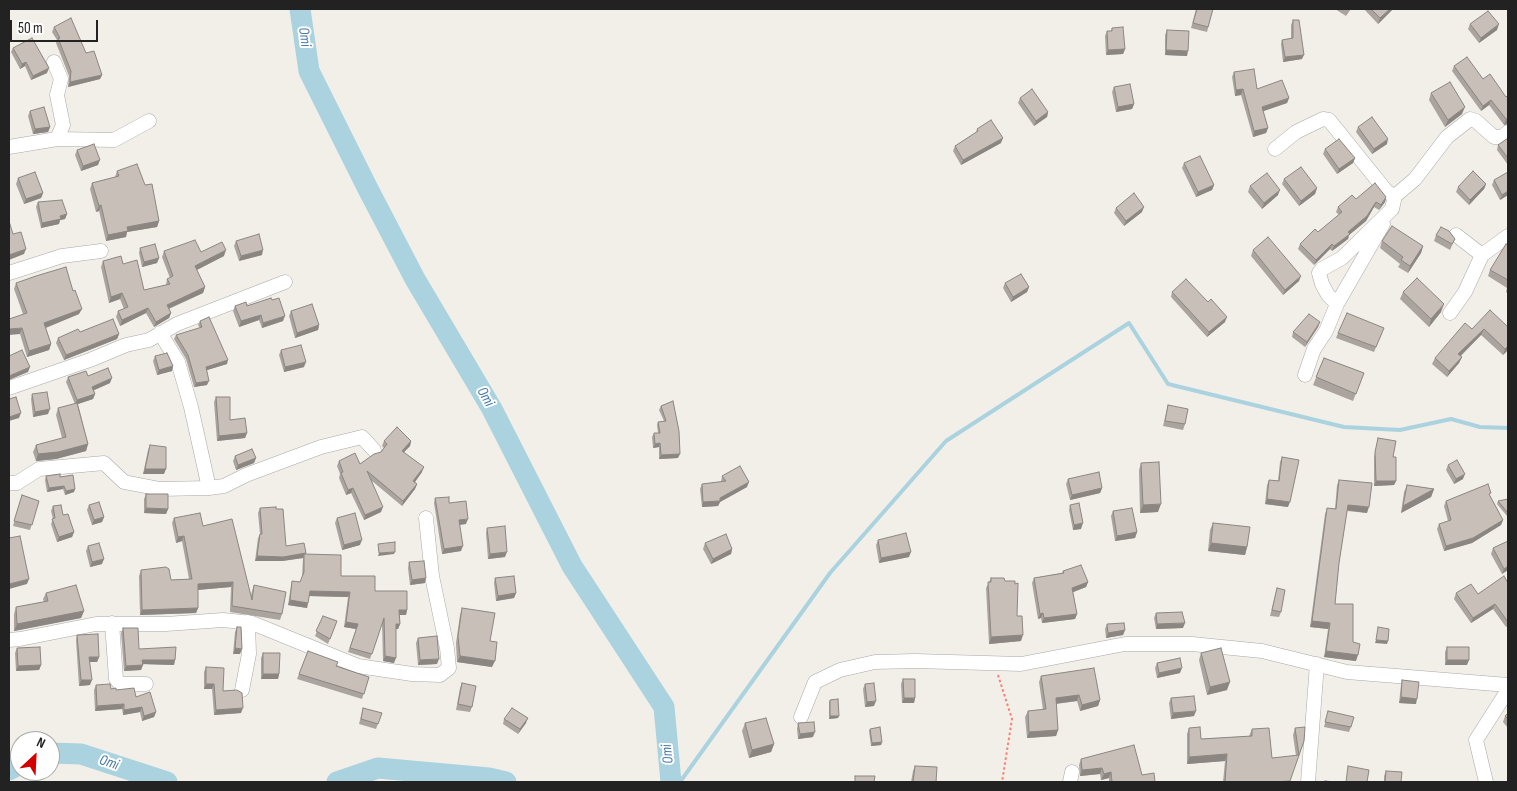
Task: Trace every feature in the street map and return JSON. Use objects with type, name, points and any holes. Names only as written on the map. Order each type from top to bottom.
[{"type":"street","points":[[54,62],[61,79],[57,96],[63,125],[57,139]]},
{"type":"street","points":[[1275,149],[1296,132],[1323,119],[1329,120],[1394,202]]},
{"type":"street","points":[[1337,304],[1328,295],[1319,273],[1322,269],[1342,258],[1416,180],[1447,136],[1470,119],[1476,120],[1494,137],[1502,137],[1508,132]]},
{"type":"street","points":[[9,147],[57,139],[114,140],[149,121]]},
{"type":"street","points":[[1305,375],[1314,350],[1326,331],[1337,304],[1394,202]]},
{"type":"street","points":[[1456,235],[1482,255]]},
{"type":"street","points":[[1450,313],[1465,292],[1482,255],[1508,236]]},
{"type":"street","points":[[9,273],[62,256],[101,250]]},
{"type":"street","points":[[9,388],[90,360],[126,344],[149,340],[160,333],[222,305],[285,282]]},
{"type":"street","points":[[160,333],[178,362],[191,407],[209,488]]},
{"type":"street","points":[[9,483],[17,483],[39,469],[104,463],[124,482],[160,489],[209,488],[224,486],[246,475],[321,447],[353,439],[362,437],[374,450]]},
{"type":"street","points":[[9,640],[112,623],[166,624],[223,620],[248,622],[358,666],[412,674],[440,674],[449,668],[447,648],[432,576],[426,518]]},
{"type":"street","points":[[242,690],[249,654],[248,622]]},
{"type":"street","points":[[112,623],[116,679],[120,684],[146,684]]},
{"type":"street","points":[[801,717],[815,682],[840,670],[875,662],[915,661],[1021,664],[1125,644],[1173,644],[1262,651],[1347,672],[1508,685]]},
{"type":"street","points":[[1308,782],[1317,664]]},
{"type":"street","points":[[1486,782],[1476,740],[1508,690]]},
{"type":"path","points":[[995,663],[1012,719],[1002,782]]},
{"type":"building","points":[[1197,9],[1213,9],[1208,27],[1193,23]]},
{"type":"building","points":[[1371,9],[1390,9],[1380,18]]},
{"type":"building","points":[[1488,11],[1499,24],[1481,38],[1470,24]]},
{"type":"building","points":[[71,18],[86,53],[94,51],[102,75],[70,82],[71,71],[58,38],[60,38],[54,27]]},
{"type":"building","points":[[1293,20],[1299,20],[1304,55],[1285,57],[1282,40],[1293,38]]},
{"type":"building","points":[[1123,27],[1125,49],[1108,50],[1107,31],[1112,31],[1112,28]]},
{"type":"building","points":[[1167,30],[1189,31],[1188,51],[1166,50]]},
{"type":"building","points":[[32,38],[49,68],[33,76],[26,62],[22,64],[13,48]]},
{"type":"building","points":[[1467,57],[1483,79],[1490,74],[1506,97],[1508,95],[1508,119],[1491,100],[1483,106],[1454,66]]},
{"type":"building","points":[[1254,69],[1257,89],[1282,80],[1289,98],[1262,107],[1268,128],[1254,131],[1243,89],[1236,90],[1234,72]]},
{"type":"building","points":[[1450,82],[1465,107],[1448,120],[1431,93]]},
{"type":"building","points":[[1130,84],[1134,104],[1118,107],[1114,87]]},
{"type":"building","points":[[1032,89],[1048,112],[1036,121],[1020,98]]},
{"type":"building","points":[[44,107],[50,127],[35,129],[30,111]]},
{"type":"building","points":[[1372,117],[1388,139],[1374,149],[1358,127]]},
{"type":"building","points":[[991,120],[1003,138],[963,160],[955,146]]},
{"type":"building","points":[[1508,138],[1508,158],[1498,145]]},
{"type":"building","points":[[1339,139],[1355,158],[1339,169],[1325,149]]},
{"type":"building","points":[[94,144],[100,160],[83,166],[77,150]]},
{"type":"building","points":[[1200,156],[1214,185],[1198,192],[1184,163]]},
{"type":"building","points":[[137,164],[145,185],[152,184],[159,221],[127,227],[128,231],[108,235],[101,205],[99,206],[92,183],[119,176],[117,171]]},
{"type":"building","points":[[1301,167],[1317,188],[1301,201],[1284,179]]},
{"type":"building","points":[[1473,171],[1486,184],[1470,200],[1458,187]]},
{"type":"building","points":[[35,172],[43,193],[26,199],[18,178]]},
{"type":"building","points":[[1508,172],[1508,191],[1502,195],[1494,180]]},
{"type":"building","points":[[1267,173],[1280,190],[1264,203],[1250,186]]},
{"type":"building","points":[[1375,183],[1386,197],[1381,205],[1376,202],[1367,216],[1348,232],[1350,234],[1334,246],[1332,244],[1316,260],[1300,244],[1315,229],[1318,232],[1342,212],[1338,207],[1352,195],[1356,199]]},
{"type":"building","points":[[1134,193],[1144,207],[1126,221],[1116,208]]},
{"type":"building","points":[[62,200],[67,214],[60,216],[61,219],[42,223],[38,202]]},
{"type":"building","points":[[9,221],[13,234],[21,232],[26,249],[9,255]]},
{"type":"building","points":[[1392,226],[1423,246],[1410,266],[1401,260],[1403,257],[1382,241]]},
{"type":"building","points":[[1441,227],[1449,231],[1455,239],[1452,244],[1436,235]]},
{"type":"building","points":[[259,234],[263,250],[241,256],[236,241]]},
{"type":"building","points":[[1268,237],[1301,276],[1285,290],[1253,250]]},
{"type":"building","points":[[195,240],[201,252],[222,242],[226,250],[195,266],[205,287],[167,305],[171,313],[156,322],[148,308],[122,320],[118,311],[128,307],[122,293],[111,297],[103,261],[121,256],[123,264],[137,260],[144,290],[170,284],[167,279],[173,276],[164,251]]},
{"type":"building","points":[[155,244],[159,258],[144,262],[140,248]]},
{"type":"building","points":[[1506,244],[1508,245],[1508,280],[1490,270]]},
{"type":"building","points":[[66,267],[73,291],[75,290],[82,309],[44,323],[51,344],[29,351],[22,328],[9,329],[9,319],[27,313],[16,283]]},
{"type":"building","points":[[1021,274],[1029,287],[1013,297],[1005,283]]},
{"type":"building","points":[[1417,278],[1444,304],[1431,319],[1403,292]]},
{"type":"building","points":[[1186,279],[1208,302],[1211,299],[1227,317],[1209,332],[1172,292]]},
{"type":"building","points":[[271,298],[272,300],[279,298],[285,316],[263,323],[261,315],[241,321],[235,306],[246,302],[247,306]]},
{"type":"building","points":[[312,304],[319,325],[297,333],[291,311]]},
{"type":"building","points":[[1490,310],[1508,327],[1508,346],[1505,349],[1484,329],[1458,354],[1462,357],[1449,371],[1435,358],[1465,323],[1472,329]]},
{"type":"building","points":[[1347,313],[1384,328],[1376,347],[1338,333]]},
{"type":"building","points":[[1309,314],[1320,322],[1307,342],[1293,332]]},
{"type":"building","points":[[209,317],[228,360],[206,367],[209,381],[196,383],[188,355],[176,335],[202,327],[200,321]]},
{"type":"building","points":[[113,319],[119,334],[66,355],[58,338],[78,329],[80,332]]},
{"type":"building","points":[[301,345],[306,362],[285,367],[281,350]]},
{"type":"building","points":[[22,350],[30,367],[9,376],[9,356]]},
{"type":"building","points":[[167,353],[173,366],[159,370],[155,356]]},
{"type":"building","points":[[1324,358],[1364,373],[1356,394],[1316,377]]},
{"type":"building","points":[[108,368],[112,378],[92,387],[95,394],[77,400],[68,377],[86,371],[88,376]]},
{"type":"building","points":[[47,392],[50,409],[35,412],[32,394]]},
{"type":"building","points":[[16,397],[21,413],[9,417],[9,399]]},
{"type":"building","points":[[216,397],[230,397],[230,420],[245,418],[247,433],[219,436]]},
{"type":"building","points":[[673,401],[679,431],[680,454],[661,455],[660,443],[655,444],[654,433],[660,433],[658,422],[666,421],[661,406]]},
{"type":"building","points":[[77,403],[88,444],[58,452],[38,454],[36,445],[66,437],[58,408]]},
{"type":"building","points":[[1168,405],[1188,409],[1185,424],[1165,421]]},
{"type":"building","points":[[397,427],[411,441],[402,451],[424,467],[413,481],[417,484],[403,501],[367,471],[383,507],[365,515],[353,488],[348,490],[341,473],[343,472],[339,461],[355,453],[360,464],[374,454],[381,452],[387,444],[384,441]]},
{"type":"building","points":[[1378,438],[1396,441],[1393,457],[1396,457],[1396,481],[1376,481],[1375,452]]},
{"type":"building","points":[[150,445],[166,447],[166,469],[145,469]]},
{"type":"building","points":[[252,449],[256,458],[238,465],[235,456]]},
{"type":"building","points":[[1282,457],[1299,460],[1290,502],[1267,499],[1269,480],[1279,481]]},
{"type":"building","points":[[1457,460],[1465,474],[1456,479],[1448,465]]},
{"type":"building","points":[[1159,462],[1161,504],[1143,505],[1141,463]]},
{"type":"building","points":[[740,466],[749,482],[720,498],[720,501],[703,502],[702,484],[726,481],[722,476]]},
{"type":"building","points":[[1099,472],[1102,488],[1072,495],[1068,479]]},
{"type":"building","points":[[60,474],[60,477],[73,475],[75,489],[66,491],[64,486],[49,488],[46,476]]},
{"type":"building","points":[[1339,480],[1372,483],[1369,507],[1348,505],[1335,604],[1353,604],[1353,642],[1360,644],[1358,655],[1326,651],[1330,623],[1312,621],[1327,508],[1336,509]]},
{"type":"building","points":[[1488,484],[1491,493],[1489,494],[1503,520],[1473,538],[1446,546],[1439,524],[1451,520],[1446,501]]},
{"type":"building","points":[[1407,485],[1434,489],[1403,506]]},
{"type":"building","points":[[146,494],[168,494],[168,509],[146,508]]},
{"type":"building","points":[[22,495],[39,501],[32,525],[14,521]]},
{"type":"building","points":[[449,497],[449,503],[466,501],[468,519],[459,520],[463,546],[444,549],[435,498]]},
{"type":"building","points":[[1508,499],[1508,513],[1498,501]]},
{"type":"building","points":[[99,502],[104,517],[94,520],[89,505]]},
{"type":"building","points":[[1079,503],[1083,523],[1074,525],[1070,505]]},
{"type":"building","points":[[61,505],[63,515],[68,514],[74,532],[59,537],[52,519],[55,518],[53,506]]},
{"type":"building","points":[[276,507],[276,509],[283,509],[286,546],[304,543],[306,553],[283,557],[257,556],[260,534],[262,534],[260,508]]},
{"type":"building","points":[[1132,508],[1137,532],[1117,536],[1113,511]]},
{"type":"building","points":[[200,513],[203,526],[232,519],[252,600],[254,585],[286,592],[282,614],[232,606],[233,582],[198,584],[198,608],[142,610],[141,570],[166,567],[169,569],[171,580],[192,579],[184,536],[178,537],[174,518]]},
{"type":"building","points":[[355,513],[362,540],[344,545],[337,518]]},
{"type":"building","points":[[1213,523],[1250,527],[1247,547],[1211,543]]},
{"type":"building","points":[[505,526],[507,552],[490,554],[487,528]]},
{"type":"building","points":[[906,533],[911,552],[881,558],[878,540]]},
{"type":"building","points":[[726,534],[732,549],[713,559],[705,543]]},
{"type":"building","points":[[20,536],[29,579],[9,584],[9,538]]},
{"type":"building","points":[[1508,541],[1508,566],[1504,569],[1493,548]]},
{"type":"building","points":[[395,542],[395,552],[379,553],[378,544]]},
{"type":"building","points":[[99,543],[104,559],[92,562],[88,546]]},
{"type":"building","points":[[304,554],[341,555],[341,576],[375,576],[375,591],[407,591],[407,610],[399,610],[400,624],[396,624],[396,658],[385,656],[384,618],[372,654],[350,648],[358,624],[346,622],[350,592],[310,591],[308,603],[290,600],[292,581],[300,582],[304,572]]},
{"type":"building","points":[[424,561],[426,578],[412,580],[409,562]]},
{"type":"building","points":[[1081,565],[1088,582],[1072,588],[1077,614],[1044,618],[1043,613],[1040,614],[1034,578],[1064,573],[1063,571]]},
{"type":"building","points":[[514,576],[516,593],[498,596],[495,578]]},
{"type":"building","points":[[1504,576],[1508,583],[1508,622],[1495,604],[1473,618],[1456,593],[1471,584],[1478,594]]},
{"type":"building","points":[[991,578],[1004,578],[1005,581],[1015,581],[1015,584],[1018,583],[1017,616],[1022,616],[1023,635],[991,637],[988,582],[991,582]]},
{"type":"building","points":[[76,585],[84,611],[17,624],[16,607],[48,601],[46,593]]},
{"type":"building","points":[[1277,588],[1285,590],[1281,612],[1272,610]]},
{"type":"building","points":[[462,608],[495,613],[490,641],[497,642],[495,661],[460,656],[458,636]]},
{"type":"building","points":[[1182,612],[1185,623],[1157,624],[1156,613]]},
{"type":"building","points":[[323,616],[337,621],[330,639],[316,631]]},
{"type":"building","points":[[1124,623],[1125,630],[1108,633],[1107,624]]},
{"type":"building","points":[[237,627],[241,627],[242,649],[235,648]]},
{"type":"building","points":[[1378,627],[1389,629],[1388,641],[1376,640]]},
{"type":"building","points":[[123,628],[138,628],[139,649],[176,647],[175,660],[142,660],[143,665],[126,666]]},
{"type":"building","points":[[98,634],[99,657],[89,657],[92,680],[81,680],[77,635]]},
{"type":"building","points":[[437,636],[439,659],[420,660],[418,638]]},
{"type":"building","points":[[40,647],[41,665],[18,666],[17,648]]},
{"type":"building","points":[[1447,647],[1469,647],[1469,660],[1447,660]]},
{"type":"building","points":[[1221,648],[1230,682],[1210,687],[1201,653]]},
{"type":"building","points":[[308,651],[338,662],[336,666],[369,677],[364,694],[299,674]]},
{"type":"building","points":[[263,653],[280,653],[279,674],[263,674]]},
{"type":"building","points":[[1180,658],[1182,668],[1159,673],[1157,663]]},
{"type":"building","points":[[206,667],[224,668],[223,691],[237,690],[242,693],[243,708],[216,710],[214,684],[206,684]]},
{"type":"building","points":[[1094,668],[1100,700],[1082,705],[1079,695],[1056,698],[1058,730],[1029,732],[1028,711],[1046,709],[1041,676]]},
{"type":"building","points":[[903,679],[915,679],[915,698],[904,698]]},
{"type":"building","points":[[1402,680],[1419,682],[1417,699],[1401,697]]},
{"type":"building","points":[[462,683],[476,686],[472,707],[458,704]]},
{"type":"building","points":[[874,683],[876,701],[867,702],[865,684]]},
{"type":"building","points":[[110,684],[111,689],[116,688],[116,690],[134,688],[136,697],[150,692],[156,712],[144,716],[142,707],[124,710],[124,704],[97,706],[96,685]]},
{"type":"building","points":[[1194,696],[1196,711],[1173,713],[1171,698]]},
{"type":"building","points":[[838,699],[839,716],[830,716],[830,700]]},
{"type":"building","points":[[363,708],[382,713],[378,724],[361,719]]},
{"type":"building","points":[[512,708],[528,718],[520,729],[504,719]]},
{"type":"building","points":[[1328,711],[1354,717],[1351,727],[1325,722]]},
{"type":"building","points":[[766,718],[774,744],[752,750],[745,723]]},
{"type":"building","points":[[814,722],[815,732],[800,734],[798,723]]},
{"type":"building","points":[[880,727],[882,742],[872,743],[870,729]]},
{"type":"building","points":[[1200,727],[1201,739],[1252,736],[1252,729],[1269,728],[1272,758],[1299,755],[1295,728],[1305,727],[1304,741],[1290,781],[1225,782],[1227,754],[1189,757],[1189,728]]},
{"type":"building","points":[[1134,745],[1142,775],[1154,773],[1155,782],[1112,782],[1111,772],[1104,774],[1102,768],[1082,770],[1081,759]]},
{"type":"building","points":[[915,766],[937,767],[936,782],[913,782]]},
{"type":"building","points":[[1348,766],[1369,770],[1367,782],[1346,782]]},
{"type":"building","points":[[1386,771],[1402,772],[1401,782],[1385,782]]},
{"type":"building","points":[[855,776],[875,776],[874,782],[855,782]]},
{"type":"waterway","name":"Omi","points":[[300,9],[309,71],[368,189],[415,279],[492,409],[572,566],[664,707],[671,782]]},
{"type":"waterway","points":[[680,782],[830,573],[946,441],[1129,323],[1168,384],[1344,427],[1400,430],[1451,419],[1480,427],[1508,428]]},
{"type":"waterway","name":"Omi","points":[[60,753],[81,754],[167,782]]},
{"type":"waterway","name":"Omi","points":[[337,782],[378,768],[489,778],[506,782]]}]
